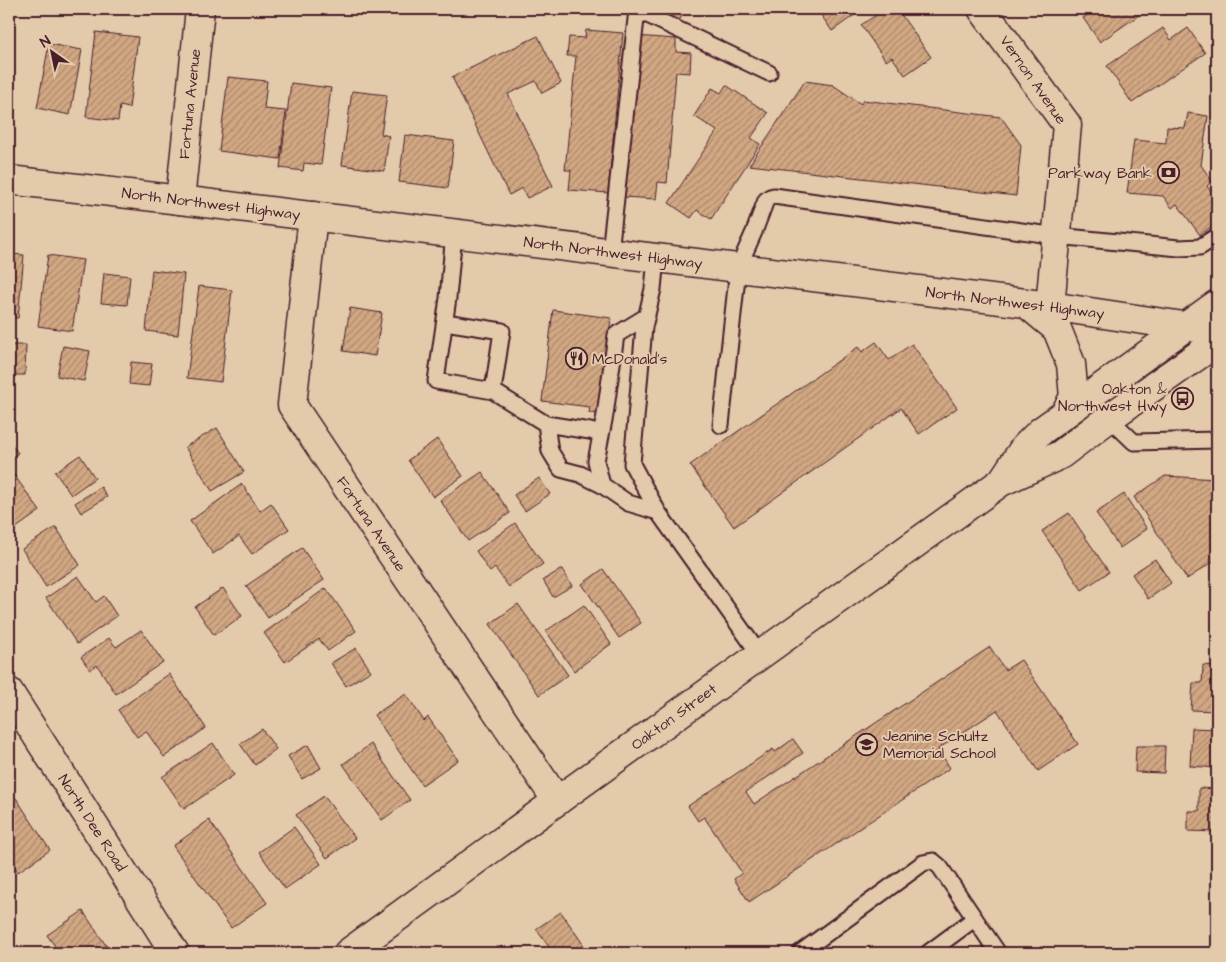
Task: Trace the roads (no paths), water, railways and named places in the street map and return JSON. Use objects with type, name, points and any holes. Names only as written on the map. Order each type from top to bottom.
[{"type":"main road","name":"Fortuna Avenue","points":[[180,200],[200,9]]},
{"type":"main road","name":"Vernon Avenue","points":[[982,9],[1067,125],[1057,236],[1039,305]]},
{"type":"main road","name":"North Northwest Highway","points":[[9,180],[1039,305],[1217,331]]},
{"type":"main road","name":"Fortuna Avenue","points":[[313,216],[292,405],[557,801]]},
{"type":"main road","name":"Oakton Street","points":[[1001,482],[1024,448],[1041,432],[1217,304]]},
{"type":"main road","points":[[1039,305],[1057,329],[1071,364],[1074,397],[1065,413]]},
{"type":"main road","name":"Oakton Street","points":[[348,953],[1001,482],[1060,454],[1217,342]]},
{"type":"main road","name":"North Dee Road","points":[[10,697],[175,953]]},
{"type":"lane","points":[[610,252],[636,10],[769,73]]},
{"type":"lane","points":[[721,425],[738,268],[766,200],[774,196],[1057,236],[1179,248],[1200,247],[1217,236]]},
{"type":"lane","points":[[454,233],[445,322],[436,381],[493,391],[546,424],[601,434]]},
{"type":"lane","points":[[656,258],[645,322],[632,464],[658,512],[760,656]]},
{"type":"lane","points":[[445,322],[502,331],[493,391]]},
{"type":"lane","points":[[602,485],[596,461],[616,335],[645,322]]},
{"type":"lane","points":[[1110,418],[1134,442],[1217,440]]},
{"type":"lane","points":[[546,424],[550,451],[562,469],[580,474],[602,485],[628,503],[658,512]]},
{"type":"lane","points":[[800,953],[923,863],[933,861],[940,867],[998,953]]},
{"type":"lane","points":[[928,953],[974,919]]},
{"type":"place","name":"Parkway Bank","points":[[1168,173]]},
{"type":"place","name":"McDonald's","points":[[576,359]]},
{"type":"place","name":"Oakton & Northwest Hwy","points":[[1183,398]]},
{"type":"place","name":"Jeanine Schultz Memorial School","points":[[867,745]]}]
